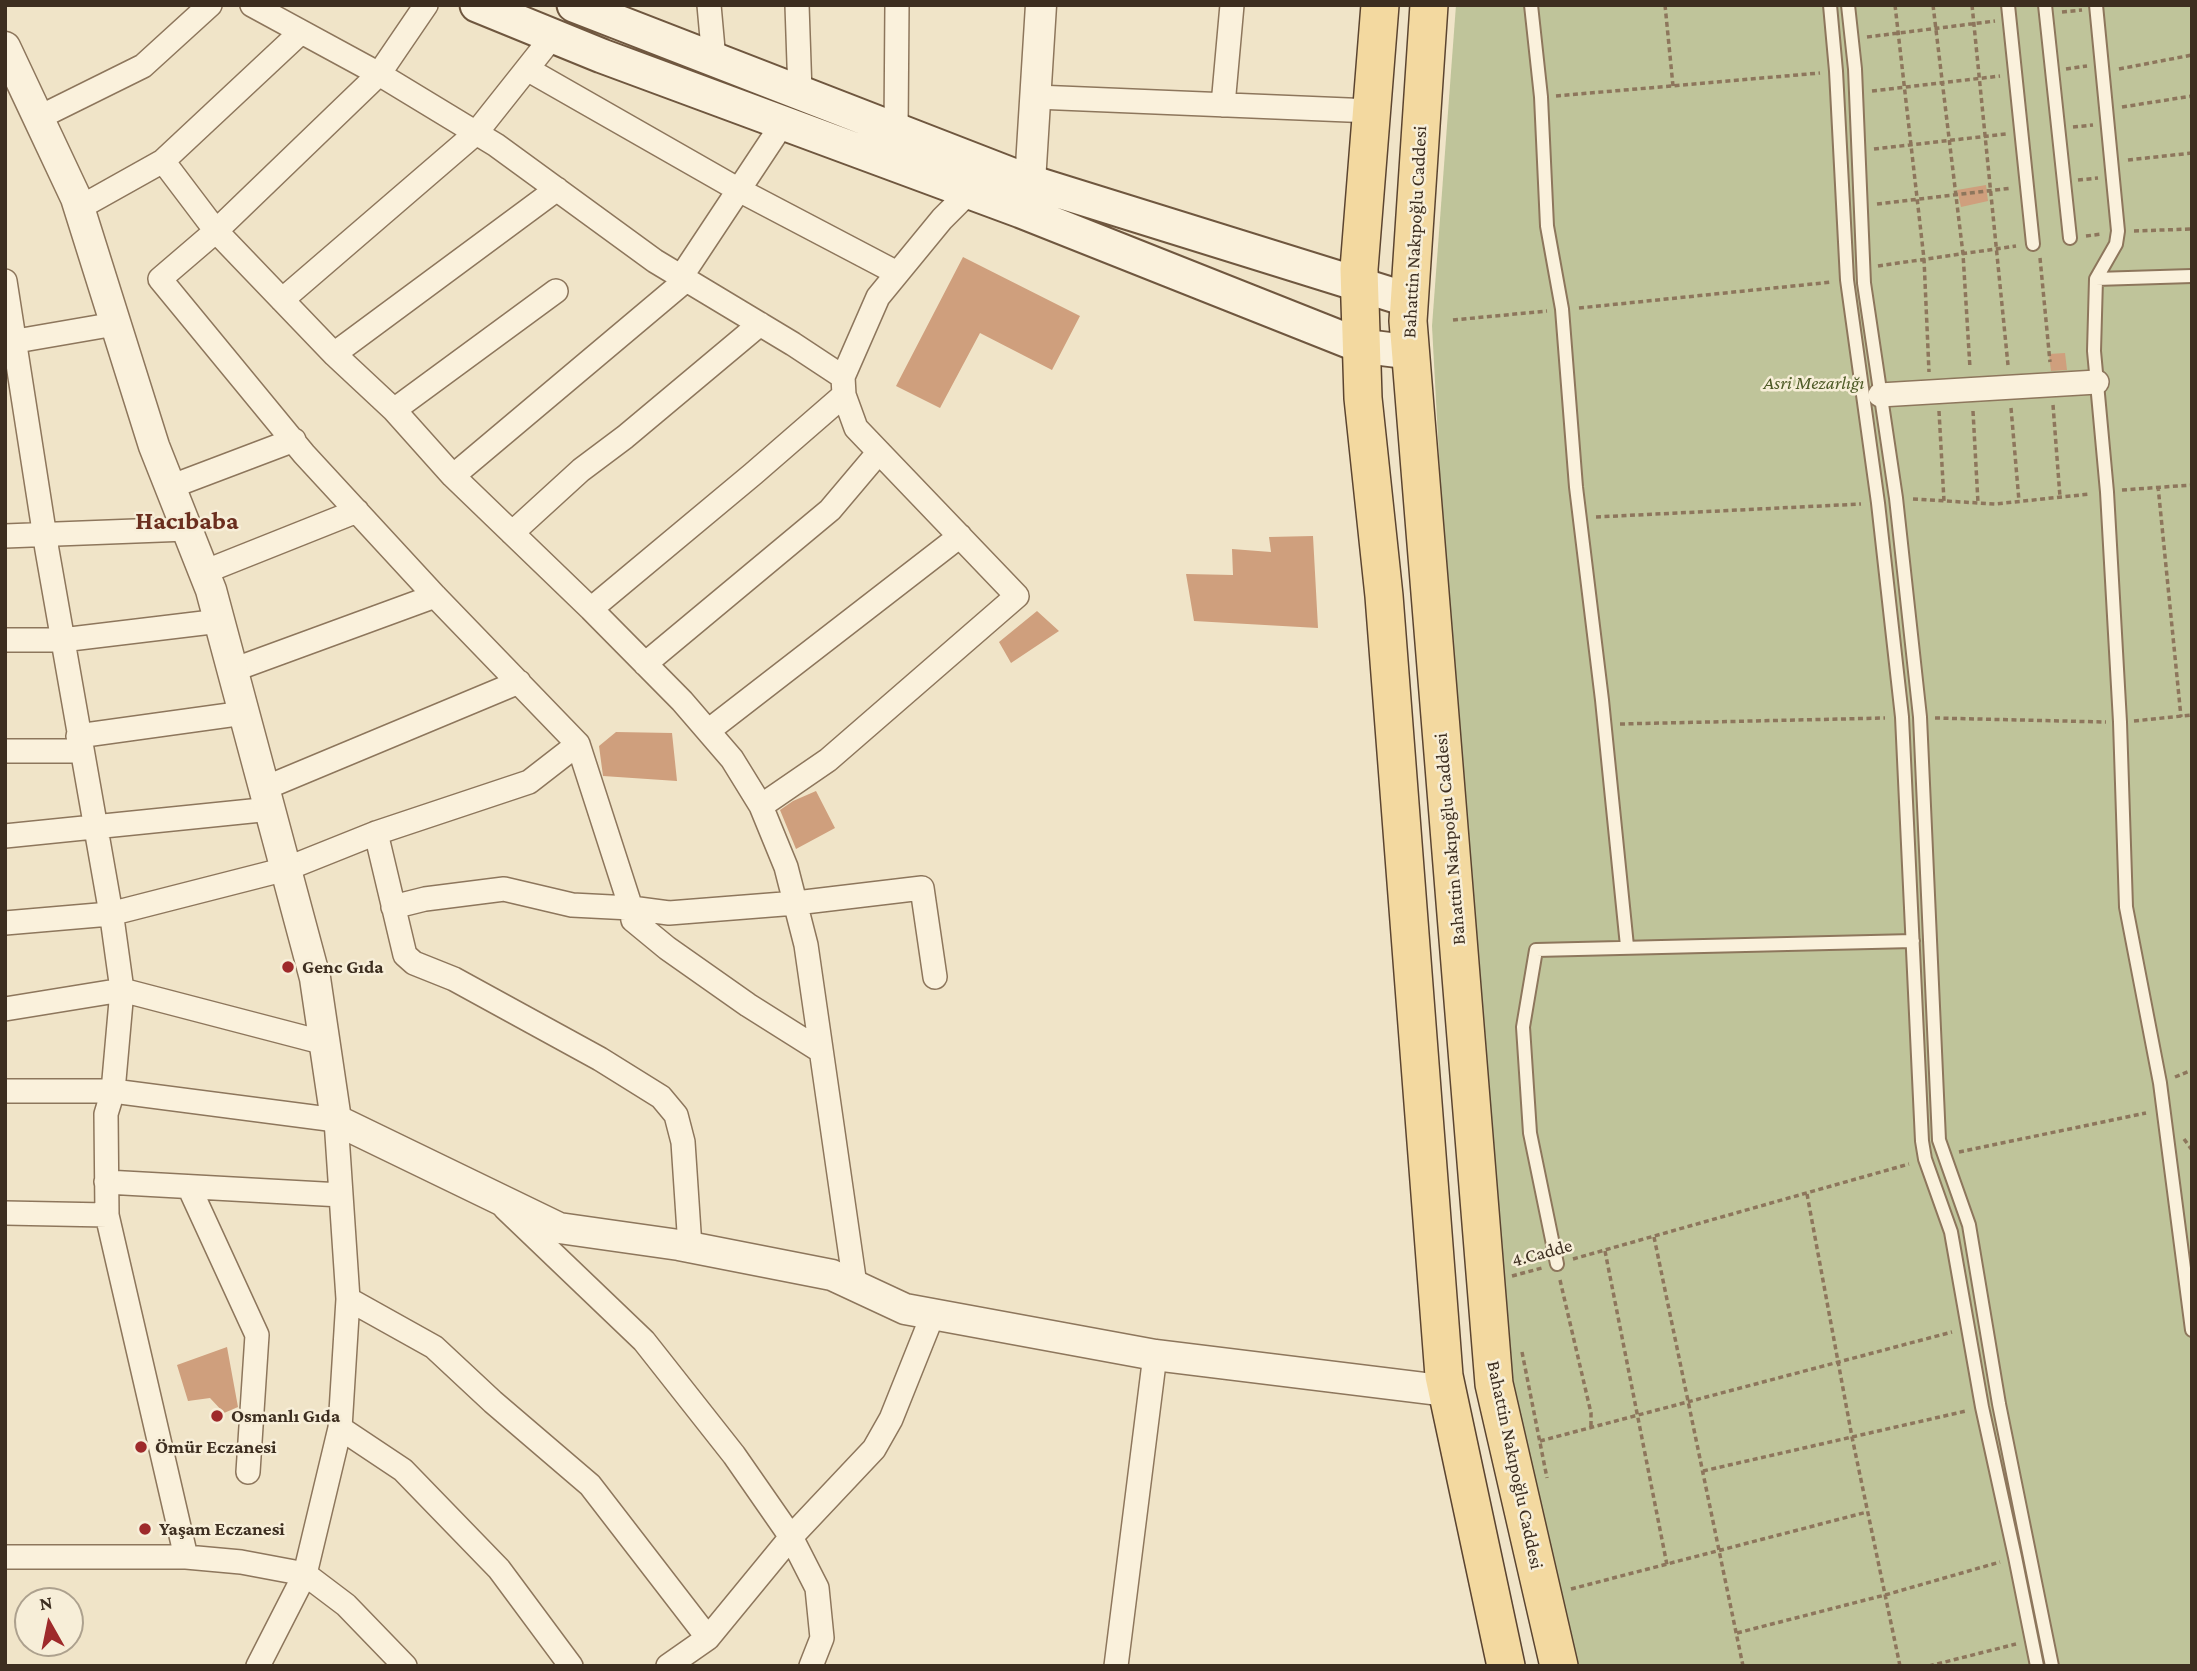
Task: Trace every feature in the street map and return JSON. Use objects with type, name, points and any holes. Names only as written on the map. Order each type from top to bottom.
[{"type":"main road","points":[[477,5],[970,192],[1361,346],[1410,352]]},
{"type":"main road","points":[[574,5],[619,14],[714,60],[1030,182],[1409,300]]},
{"type":"main road","points":[[1380,5],[1359,285],[1363,398],[1384,596],[1444,1376],[1506,1666]]},
{"type":"main road","name":"Bahattin Nakıpoğlu Caddesi","points":[[1429,5],[1409,300],[1410,352],[1494,1384],[1559,1666]]},
{"type":"street","points":[[38,118],[142,66],[210,5]]},
{"type":"street","points":[[252,5],[379,74],[476,132],[655,261],[760,324],[844,386],[856,428],[1017,596],[828,760],[761,806]]},
{"type":"street","points":[[426,5],[379,74],[216,231],[160,279],[293,440],[435,596],[578,744],[633,920],[667,948],[748,1005],[821,1051]]},
{"type":"street","points":[[709,5],[714,60]]},
{"type":"street","points":[[797,5],[800,93]]},
{"type":"street","points":[[896,130],[897,5]]},
{"type":"street","points":[[1030,182],[1041,5]]},
{"type":"street","points":[[1223,105],[1232,5]]},
{"type":"street","points":[[79,208],[163,161],[301,32]]},
{"type":"street","points":[[282,299],[476,132],[553,36]]},
{"type":"street","points":[[5,47],[79,208],[154,446],[204,572],[268,798],[315,978],[336,1120],[348,1299],[340,1428],[304,1574],[258,1666]]},
{"type":"street","points":[[527,69],[739,190],[897,273]]},
{"type":"street","points":[[1036,97],[1372,111]]},
{"type":"street","points":[[453,476],[683,278],[783,123]]},
{"type":"street","points":[[163,161],[216,231],[334,354],[394,410],[453,476],[591,609],[708,731],[732,759],[761,806],[786,867],[806,945],[855,1285]]},
{"type":"street","points":[[334,354],[557,189]]},
{"type":"street","points":[[591,609],[753,474],[844,386],[878,297],[942,219],[970,192]]},
{"type":"street","points":[[5,281],[10,342],[122,990],[113,1091],[106,1114],[107,1215],[186,1557]]},
{"type":"street","points":[[394,410],[556,292]]},
{"type":"street","points":[[10,342],[116,324]]},
{"type":"street","points":[[512,533],[580,470],[625,437],[760,324]]},
{"type":"street","points":[[1880,395],[2096,382]]},
{"type":"street","points":[[170,487],[293,440]]},
{"type":"street","points":[[645,664],[830,510],[879,452]]},
{"type":"street","points":[[204,572],[357,511]]},
{"type":"street","points":[[5,536],[187,529]]},
{"type":"street","points":[[708,731],[960,536]]},
{"type":"street","points":[[233,670],[435,596]]},
{"type":"street","points":[[5,640],[62,640],[219,621]]},
{"type":"street","points":[[5,836],[268,798],[519,682]]},
{"type":"street","points":[[5,751],[80,743],[244,713]]},
{"type":"street","points":[[5,923],[110,914],[286,869],[376,833],[529,782],[578,744]]},
{"type":"street","points":[[376,833],[405,955],[414,963],[454,979],[600,1059],[661,1097],[676,1115],[683,1142],[690,1247]]},
{"type":"street","points":[[393,907],[425,899],[503,888],[572,905],[669,913],[796,903],[922,888],[934,977]]},
{"type":"street","points":[[5,1009],[122,990],[324,1043]]},
{"type":"street","points":[[5,1091],[113,1091],[336,1120],[559,1228],[690,1247],[832,1275],[905,1309],[1156,1355],[1448,1391]]},
{"type":"street","points":[[106,1182],[341,1195]]},
{"type":"street","points":[[189,1186],[257,1335],[248,1472]]},
{"type":"street","points":[[492,1196],[644,1341],[734,1455],[791,1536],[817,1588],[822,1638],[811,1666]]},
{"type":"street","points":[[5,1213],[107,1215]]},
{"type":"street","points":[[348,1299],[434,1347],[493,1402],[590,1485],[708,1638]]},
{"type":"street","points":[[667,1666],[708,1638],[791,1536],[874,1448],[891,1419],[933,1314]]},
{"type":"street","points":[[1116,1666],[1156,1355]]},
{"type":"street","points":[[340,1428],[402,1470],[480,1549],[499,1569],[571,1666]]},
{"type":"street","points":[[5,1557],[186,1557],[241,1562],[304,1574],[346,1605],[405,1666]]},
{"type":"lane","points":[[1531,5],[1541,97],[1548,226],[1562,310],[1576,487],[1602,699],[1627,946]]},
{"type":"lane","points":[[1829,5],[1836,71],[1847,280],[1878,503],[1902,717],[1922,1141],[1951,1232],[1982,1407],[2037,1666]]},
{"type":"lane","points":[[1848,5],[1856,93],[1864,282],[1896,498],[1920,718],[1939,1140],[1969,1225],[1999,1404],[2052,1666]]},
{"type":"lane","points":[[2008,5],[2033,244]]},
{"type":"lane","points":[[2096,7],[2118,232],[2116,244],[2096,279],[2094,351],[2107,492],[2120,722],[2126,907],[2160,1083],[2192,1330]]},
{"type":"lane","points":[[2045,10],[2070,238]]},
{"type":"lane","points":[[2096,279],[2192,276]]},
{"type":"lane","points":[[1557,1264],[1530,1133],[1523,1027],[1536,950],[1913,941]]},
{"type":"path","points":[[1665,5],[1673,86]]},
{"type":"path","points":[[1895,5],[1924,259],[1944,501]]},
{"type":"path","points":[[1933,5],[1963,254],[1978,503]]},
{"type":"path","points":[[1972,5],[2019,502]]},
{"type":"path","points":[[2045,10],[2096,7]]},
{"type":"path","points":[[1851,39],[2009,19]]},
{"type":"path","points":[[2052,70],[2102,68],[2192,55]]},
{"type":"path","points":[[1541,97],[1836,71]]},
{"type":"path","points":[[1856,93],[2015,75]]},
{"type":"path","points":[[2106,110],[2192,96]]},
{"type":"path","points":[[2058,129],[2108,124]]},
{"type":"path","points":[[1858,151],[2021,133]]},
{"type":"path","points":[[2112,162],[2192,153]]},
{"type":"path","points":[[2064,182],[2113,177]]},
{"type":"path","points":[[1861,206],[2027,187]]},
{"type":"path","points":[[2070,238],[2118,232],[2192,229]]},
{"type":"path","points":[[1864,268],[2033,244]]},
{"type":"path","points":[[1453,320],[1847,280]]},
{"type":"path","points":[[2158,486],[2181,717]]},
{"type":"path","points":[[1943,1155],[2162,1110]]},
{"type":"path","name":"4.Cadde","points":[[1507,1278],[1926,1159]]},
{"type":"path","points":[[1807,1194],[1852,1437],[1899,1666]]},
{"type":"path","points":[[1654,1237],[1743,1666]]},
{"type":"path","points":[[1605,1251],[1667,1565]]},
{"type":"path","points":[[1557,1264],[1591,1413],[1591,1428]]},
{"type":"path","points":[[1541,1441],[1967,1328]]},
{"type":"path","points":[[1521,1346],[1548,1482]]},
{"type":"path","points":[[1703,1471],[1982,1407]]},
{"type":"path","points":[[1569,1590],[1867,1512]]},
{"type":"path","points":[[1737,1633],[1885,1595],[2015,1557]]},
{"type":"path","points":[[1929,1666],[2032,1640]]},
{"type":"green space","name":"Asri Mezarlığı","points":[[1456,5],[2192,5],[2192,1666],[1562,1666],[1501,1367],[1460,848],[1432,326]]},
{"type":"building","points":[[1986,185],[1988,201],[1961,207],[1957,190]]},
{"type":"building","points":[[963,257],[1080,316],[1052,370],[980,333],[940,408],[896,386]]},
{"type":"building","points":[[2065,353],[2067,370],[2051,371],[2049,354]]},
{"type":"building","points":[[1313,536],[1318,628],[1194,621],[1186,574],[1233,575],[1232,549],[1271,552],[1269,537]]},
{"type":"building","points":[[1037,611],[1059,631],[1011,663],[999,642]]},
{"type":"building","points":[[616,732],[672,733],[677,781],[603,776],[599,746]]},
{"type":"building","points":[[816,791],[835,828],[796,849],[780,810]]},
{"type":"building","points":[[227,1347],[238,1407],[224,1413],[210,1398],[188,1401],[177,1365]]},
{"type":"place","name":"Genc Gıda","points":[[288,967]]},
{"type":"place","name":"Osmanlı Gıda","points":[[217,1416]]},
{"type":"place","name":"Ömür Eczanesi","points":[[141,1447]]},
{"type":"place","name":"Yaşam Eczanesi","points":[[145,1529]]},
{"type":"district","name":"Hacıbaba","points":[[187,521]]}]
